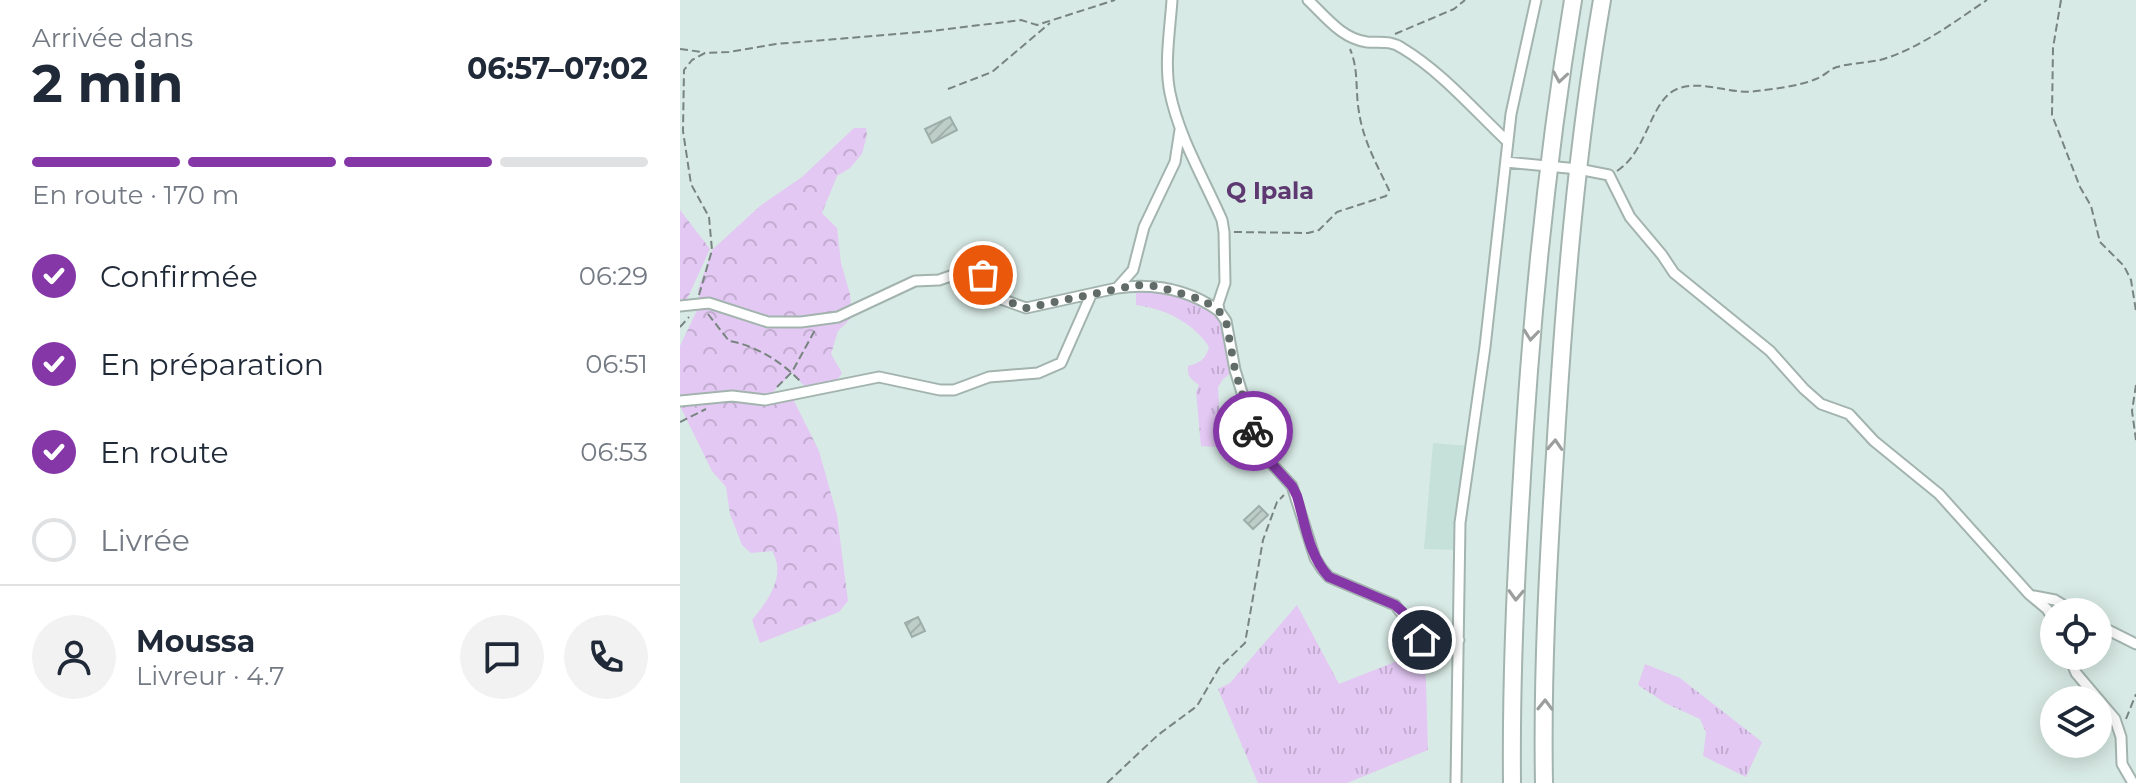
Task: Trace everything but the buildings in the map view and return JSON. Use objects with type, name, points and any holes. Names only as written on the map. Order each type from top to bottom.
[{"type":"highway","points":[[1512,783],[1517,552],[1528,359],[1548,167],[1573,0]]},
{"type":"highway","points":[[1544,783],[1548,563],[1561,347],[1578,169],[1602,0]]},
{"type":"street","points":[[1172,0],[1168,73],[1170,93],[1180,127],[1222,220],[1224,232],[1225,283],[1218,304],[1219,311]]},
{"type":"street","points":[[1308,0],[1342,33],[1364,42],[1387,41],[1401,47],[1445,81],[1508,142]]},
{"type":"street","points":[[1456,783],[1460,523],[1485,347],[1511,114],[1536,0]]},
{"type":"street","points":[[1117,288],[1133,270],[1144,227],[1175,162],[1180,127]]},
{"type":"street","points":[[1506,162],[1609,175],[1630,217],[1674,273],[1770,351],[1821,404],[1849,414],[1874,441],[1939,494],[2040,603]]},
{"type":"street","points":[[680,306],[709,303],[768,322],[823,319],[838,317],[915,281],[939,280],[965,271],[983,275],[998,298],[1026,308],[1117,288],[1156,286],[1203,300],[1219,311],[1226,321],[1235,370],[1260,451],[1292,486],[1315,558],[1329,577],[1395,605],[1428,645],[1459,640]]},
{"type":"street","points":[[680,401],[732,396],[765,400],[879,377],[954,390],[989,377],[1038,373],[1061,363],[1091,295]]},
{"type":"street","points":[[2029,594],[2046,598]]},
{"type":"street","points":[[2112,632],[2136,644]]},
{"type":"street","points":[[2075,670],[2115,719],[2121,737],[2122,764],[2133,783]]},
{"type":"path","points":[[680,49],[705,53],[1021,20],[1037,25],[1115,0]]},
{"type":"path","points":[[1387,41],[1407,27],[1454,9],[1465,0]]},
{"type":"path","points":[[1609,175],[1627,164],[1642,144],[1666,95],[1675,90],[1689,85],[1735,93],[1756,92],[1816,79],[1835,67],[1879,60],[1906,50],[1987,0]]},
{"type":"path","points":[[2061,0],[2053,48],[2052,115],[2080,187],[2091,206],[2100,242],[2124,266],[2131,280],[2136,311]]},
{"type":"path","points":[[948,89],[992,72],[1051,22]]},
{"type":"path","points":[[1224,232],[1308,233],[1319,230],[1337,212],[1386,196],[1389,190],[1365,139],[1359,112],[1357,71],[1342,33]]},
{"type":"path","points":[[705,53],[692,60],[684,70],[683,131],[687,160],[691,184],[709,217],[711,232],[712,250],[698,290],[700,304],[729,341],[745,343],[792,372],[809,391]]},
{"type":"path","points":[[765,400],[792,372],[809,337],[823,319]]},
{"type":"path","points":[[2136,385],[2132,411],[2136,440]]},
{"type":"path","points":[[1107,783],[1158,735],[1188,715],[1204,697],[1219,668],[1245,643],[1263,540],[1277,502],[1292,486]]},
{"type":"path","points":[[2121,737],[2136,694]]},
{"type":"shaded area","points":[[1433,443],[1470,446],[1460,550],[1424,549]]},
{"type":"green space","points":[[854,128],[866,128],[862,154],[850,168],[837,176],[822,213],[837,228],[841,263],[850,294],[852,317],[838,331],[831,354],[842,373],[833,386],[809,391],[792,373],[766,399],[791,395],[819,451],[837,515],[848,601],[839,612],[760,643],[752,620],[773,588],[776,560],[772,551],[751,553],[742,545],[730,514],[726,487],[712,471],[680,406],[680,346],[700,304],[698,290],[712,250],[760,206],[802,177]]},
{"type":"green space","points":[[680,210],[710,249],[684,306],[680,306]]},
{"type":"green space","points":[[1136,285],[1156,286],[1219,311],[1235,370],[1218,387],[1220,421],[1215,447],[1201,446],[1196,392],[1199,385],[1190,377],[1188,370],[1188,366],[1204,357],[1209,347],[1203,338],[1177,318],[1157,309],[1136,305]]},
{"type":"green space","points":[[1297,605],[1339,684],[1425,650],[1428,750],[1347,783],[1258,783],[1218,689],[1230,683]]},
{"type":"green space","points":[[1645,664],[1680,678],[1762,742],[1746,777],[1703,756],[1706,733],[1700,719],[1665,703],[1638,685]]},
{"type":"way so far","points":[[983,275],[998,298],[1026,308],[1136,285],[1156,286],[1203,300],[1219,311],[1226,321],[1235,370],[1253,431]]},
{"type":"district","name":"Q Ipala","points":[[1270,191]]},
{"type":"route","points":[[1253,431],[1260,451],[1292,486],[1315,558],[1322,569],[1329,577],[1395,605],[1422,640]]}]
